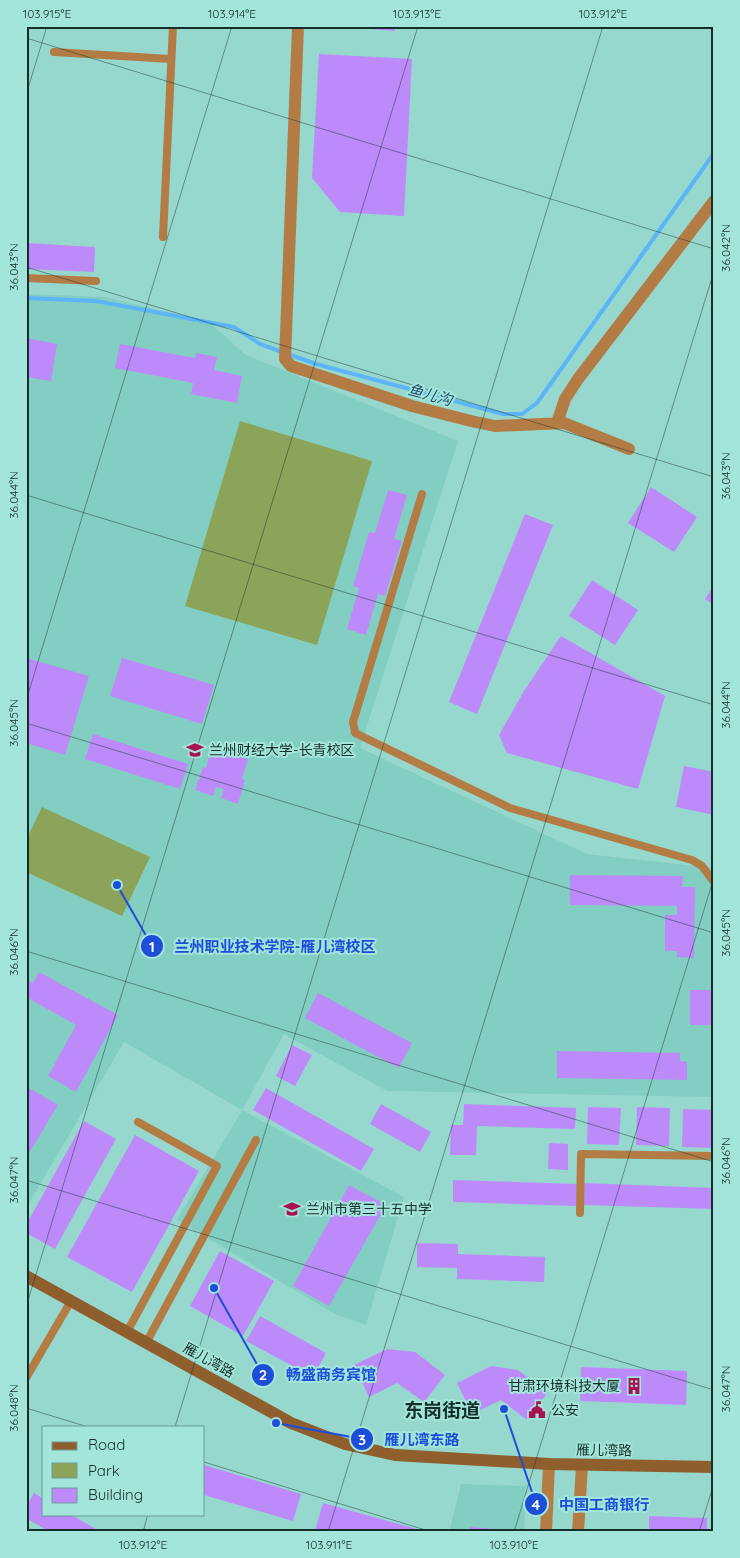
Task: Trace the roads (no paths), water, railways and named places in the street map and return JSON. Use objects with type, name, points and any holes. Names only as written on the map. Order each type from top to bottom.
[{"type":"main road","name":"雁儿湾路","points":[[26,1276],[291,1423],[344,1444],[395,1455],[549,1464],[714,1467]]},
{"type":"street","points":[[298,26],[285,358],[291,366],[412,406],[470,421],[495,426],[564,423],[629,449]]},
{"type":"street","points":[[557,423],[565,399],[578,379],[714,201]]},
{"type":"street","points":[[546,1532],[549,1464]]},
{"type":"street","points":[[578,1532],[582,1465]]},
{"type":"lane","points":[[163,238],[173,26]]},
{"type":"lane","points":[[54,52],[171,59]]},
{"type":"lane","points":[[26,278],[96,281]]},
{"type":"lane","points":[[422,494],[354,722],[355,733],[510,808],[692,860],[702,866],[714,882]]},
{"type":"lane","points":[[127,1332],[217,1166],[138,1122]]},
{"type":"lane","points":[[146,1343],[256,1140]]},
{"type":"lane","points":[[580,1214],[581,1154],[714,1156]]},
{"type":"lane","points":[[26,1378],[71,1301]]},
{"type":"waterway","name":"鱼儿沟","points":[[26,298],[96,301],[234,327],[260,344],[316,364],[503,414],[522,414],[537,403],[714,153]]},
{"type":"place","name":"兰州财经大学-长青校区","points":[[195,750]]},
{"type":"place","name":"兰州职业技术学院-雁儿湾校区","points":[[117,885]]},
{"type":"place","name":"兰州市第三十五中学","points":[[292,1209]]},
{"type":"place","name":"畅盛商务宾馆","points":[[214,1288]]},
{"type":"place","name":"甘肃环境科技大厦","points":[[634,1386]]},
{"type":"place","name":"中国工商银行","points":[[504,1409]]},
{"type":"place","name":"公安","points":[[537,1410]]},
{"type":"place","name":"雁儿湾东路","points":[[276,1423]]},
{"type":"district","name":"东岗街道","points":[[442,1410]]}]
